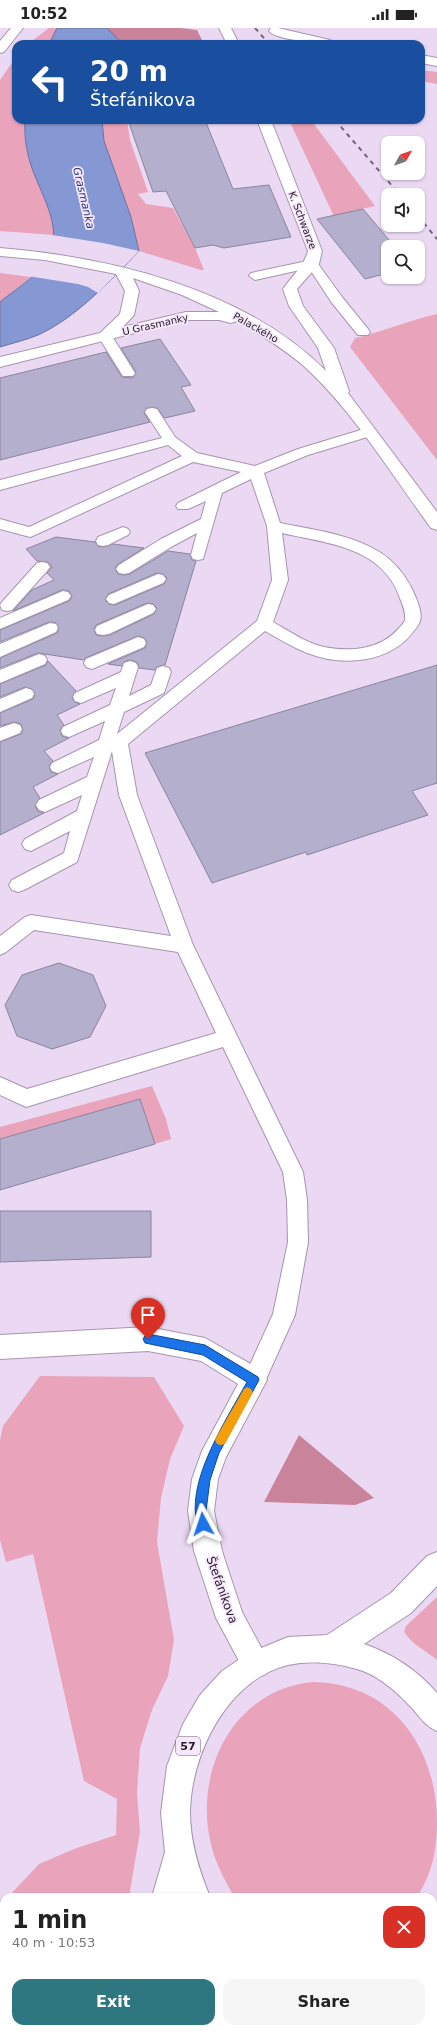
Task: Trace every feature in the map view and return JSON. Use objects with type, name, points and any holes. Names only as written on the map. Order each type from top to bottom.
[{"type":"street","points":[[0,49],[17,28]]},
{"type":"street","points":[[225,28],[231,40]]},
{"type":"street","points":[[275,31],[313,40]]},
{"type":"street","points":[[425,60],[437,62]]},
{"type":"street","name":"K. Schwarze","points":[[266,124],[315,251],[312,264],[299,276],[290,288],[296,306],[326,348],[344,398]]},
{"type":"street","name":"Palackého","points":[[0,252],[34,254],[121,270],[166,284],[254,323],[287,345],[319,372],[344,398],[437,524]]},
{"type":"street","name":"U Grasmanky","points":[[105,336],[127,315],[132,292],[121,270]]},
{"type":"street","name":"U Grasmanky","points":[[0,362],[186,316],[219,316],[254,323]]},
{"type":"street","points":[[0,1347],[148,1339],[205,1350],[254,1380]]},
{"type":"street","name":"Štefánikova","points":[[254,1380],[215,1451],[205,1480],[201,1511],[208,1551],[230,1618],[256,1664]]},
{"type":"street","points":[[331,1649],[401,1603],[437,1566]]},
{"type":"street","name":"57","points":[[193,1893],[187,1878],[180,1853],[176,1827],[176,1801],[179,1776],[185,1751],[194,1729],[206,1709],[238,1676],[256,1664],[273,1656],[292,1651],[331,1649],[368,1659],[386,1668],[403,1680],[420,1696],[437,1717]]},
{"type":"street","name":"57","points":[[168,1893],[180,1853]]},
{"type":"lane","points":[[255,276],[312,264],[337,300],[363,332]]},
{"type":"lane","points":[[105,336],[128,373]]},
{"type":"lane","points":[[152,412],[170,440],[192,457],[256,472]]},
{"type":"lane","points":[[183,506],[303,452],[369,432]]},
{"type":"lane","points":[[0,485],[170,440]]},
{"type":"lane","points":[[0,524],[30,532],[192,457]]},
{"type":"lane","points":[[254,1380],[284,1316],[298,1242],[297,1200],[292,1172],[184,945],[128,795],[119,742],[264,624],[280,580],[274,526],[256,472]]},
{"type":"lane","points":[[198,555],[216,490]]},
{"type":"lane","points":[[124,569],[167,547],[207,522]]},
{"type":"lane","points":[[264,624],[309,647],[332,654],[358,655],[383,649],[401,637],[412,622],[410,604],[404,587],[392,571],[376,557],[357,546],[274,526]]},
{"type":"lane","points":[[103,541],[122,532]]},
{"type":"lane","points":[[7,606],[42,567]]},
{"type":"lane","points":[[114,599],[158,579]]},
{"type":"lane","points":[[0,624],[62,596]]},
{"type":"lane","points":[[103,630],[149,608]]},
{"type":"lane","points":[[0,651],[50,628]]},
{"type":"lane","points":[[92,663],[138,643]]},
{"type":"lane","points":[[0,677],[39,660]]},
{"type":"lane","points":[[18,885],[71,858],[129,671],[81,697]]},
{"type":"lane","points":[[69,731],[158,689],[163,672]]},
{"type":"lane","points":[[0,706],[26,694]]},
{"type":"lane","points":[[58,767],[107,743]]},
{"type":"lane","points":[[45,805],[95,781]]},
{"type":"lane","points":[[31,844],[83,816]]},
{"type":"lane","points":[[0,947],[31,922],[184,945]]},
{"type":"lane","points":[[0,1086],[26,1098],[229,1037]]},
{"type":"shaded area","points":[[49,28],[57,28],[51,40],[33,40]]},
{"type":"shaded area","points":[[107,28],[180,28],[197,30],[202,40],[119,40]]},
{"type":"shaded area","points":[[12,63],[12,124],[25,124],[26,145],[29,157],[51,214],[54,235],[0,231],[0,80]]},
{"type":"shaded area","points":[[425,70],[437,72],[437,84],[425,82]]},
{"type":"shaded area","points":[[102,124],[128,124],[130,140],[148,192],[138,194],[146,204],[173,208],[195,248],[204,270],[139,251],[131,217],[104,141]]},
{"type":"shaded area","points":[[291,124],[314,124],[375,206],[352,211],[338,225]]},
{"type":"shaded area","points":[[0,273],[31,277],[0,302]]},
{"type":"shaded area","points":[[437,314],[437,460],[350,347],[355,338]]},
{"type":"shaded area","points":[[152,1086],[166,1119],[171,1139],[155,1144],[140,1100],[0,1139],[0,1127]]},
{"type":"shaded area","points":[[40,1376],[154,1377],[184,1426],[170,1459],[161,1498],[157,1542],[174,1640],[168,1676],[152,1710],[140,1748],[137,1793],[140,1832],[130,1893],[12,1893],[39,1864],[74,1849],[116,1835],[117,1799],[84,1781],[33,1554],[6,1562],[0,1540],[0,1440],[3,1426]]},
{"type":"shaded area","points":[[299,1435],[374,1498],[355,1505],[264,1502]]},
{"type":"shaded area","points":[[437,1597],[437,1660],[414,1644],[404,1631],[406,1626]]},
{"type":"shaded area","points":[[313,1682],[341,1685],[366,1694],[387,1707],[405,1725],[419,1745],[429,1769],[435,1795],[437,1822],[433,1861],[419,1893],[232,1893],[215,1858],[211,1844],[207,1816],[208,1789],[215,1763],[226,1738],[241,1717],[261,1700],[285,1688]]},
{"type":"water","points":[[57,28],[107,28],[119,40],[51,40]]},
{"type":"water","name":"Grasmanka","points":[[25,124],[102,124],[104,141],[131,217],[139,251],[92,298],[66,319],[38,335],[0,347],[0,302],[26,282],[44,265],[48,259],[52,247],[54,234],[49,210],[34,174],[26,146]]},
{"type":"pier","points":[[52,235],[103,243],[139,251],[98,293],[88,287],[78,284],[28,276],[46,258]]},
{"type":"building","points":[[129,124],[207,124],[233,189],[269,185],[291,237],[224,248],[213,245],[195,248],[166,191],[153,192]]},
{"type":"building","points":[[363,209],[389,240],[381,240],[381,275],[365,279],[317,219]]},
{"type":"building","points":[[160,339],[191,385],[181,387],[195,411],[165,418],[157,408],[147,408],[144,413],[150,422],[0,460],[0,378],[106,352],[122,377],[133,378],[136,372],[121,348]]},
{"type":"building","points":[[56,537],[95,542],[98,546],[103,547],[113,544],[144,548],[118,564],[115,568],[118,574],[124,575],[130,574],[168,551],[190,554],[192,560],[196,561],[165,665],[157,667],[155,670],[139,668],[137,662],[130,660],[124,662],[122,666],[108,664],[145,648],[147,642],[144,638],[138,636],[85,658],[84,660],[38,653],[0,668],[0,658],[57,633],[59,629],[56,623],[49,622],[0,642],[0,630],[69,601],[72,597],[69,591],[62,590],[13,611],[32,590],[54,580],[47,573],[52,567],[48,562],[37,561],[26,549]],"holes":[[[157,573],[163,574],[167,578],[164,584],[115,605],[109,604],[105,600],[108,594]],[[147,603],[153,604],[157,608],[154,614],[110,635],[96,635],[94,629],[96,625]]]},
{"type":"building","points":[[48,661],[76,691],[72,698],[75,702],[80,704],[57,715],[64,725],[60,730],[62,736],[69,738],[44,751],[53,761],[49,766],[51,772],[58,774],[33,787],[40,798],[35,806],[38,811],[44,813],[0,835],[0,742],[21,734],[23,730],[21,724],[14,722],[0,726],[0,713],[33,699],[35,695],[32,689],[25,687],[0,697],[0,684],[46,665]]},
{"type":"building","points":[[437,665],[437,783],[412,791],[428,815],[307,855],[306,852],[212,883],[145,753]]},
{"type":"building","points":[[59,963],[93,975],[106,1006],[90,1037],[52,1049],[17,1036],[5,1005],[22,975]]},
{"type":"building","points":[[140,1099],[155,1144],[0,1190],[0,1139]]},
{"type":"building","points":[[0,1211],[151,1211],[151,1257],[0,1262]]},
{"type":"railway","points":[[255,28],[266,40]]},
{"type":"railway","points":[[338,124],[394,188]]},
{"type":"railway","points":[[425,224],[437,239]]},
{"type":"slow traffic","points":[[221,1440],[247,1393]]},
{"type":"route","points":[[148,1339],[205,1350],[254,1380],[215,1451],[205,1480],[201,1511],[203,1524]]}]
